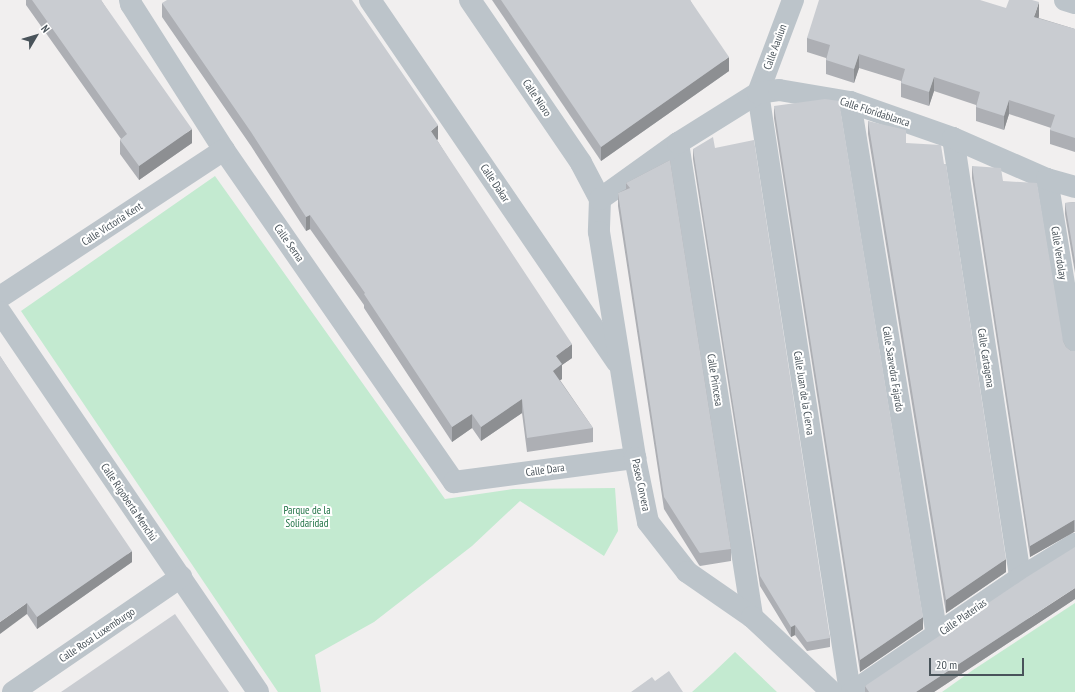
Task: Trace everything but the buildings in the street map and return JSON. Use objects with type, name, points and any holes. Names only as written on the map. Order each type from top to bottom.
[{"type":"street","name":"Calle Serna","points":[[130,0],[131,4],[224,150],[454,482]]},
{"type":"street","name":"Calle Dakar","points":[[370,0],[620,366]]},
{"type":"street","name":"Calle Nioro","points":[[470,0],[581,163],[600,199]]},
{"type":"street","points":[[1066,0],[1075,3]]},
{"type":"street","name":"Calle Aauiun","points":[[758,93],[790,1]]},
{"type":"street","name":"Calle Floridablanca","points":[[600,199],[678,143],[758,93],[779,90],[850,102],[952,138],[1047,179],[1075,187]]},
{"type":"street","name":"Calle Juan de la Cierva","points":[[758,93],[851,692]]},
{"type":"street","name":"Calle Saavedra Fajardo","points":[[850,102],[937,636]]},
{"type":"street","name":"Calle Cartagena","points":[[952,138],[1020,578]]},
{"type":"street","name":"Calle Princesa","points":[[678,143],[752,616]]},
{"type":"street","name":"Calle Victoria Kent","points":[[0,297],[224,150]]},
{"type":"street","name":"Calle Verdolay","points":[[1047,179],[1075,351]]},
{"type":"street","name":"Paseo Corvera","points":[[600,199],[599,232],[635,458],[648,522],[687,572],[752,616],[832,692]]},
{"type":"street","name":"Calle Rigoberta Menchú","points":[[0,312],[258,692]]},
{"type":"street","name":"Calle Dara","points":[[454,482],[635,458]]},
{"type":"street","name":"Calle Platerías","points":[[851,692],[937,636],[1020,578],[1075,544]]},
{"type":"street","name":"Calle Rosa Luxemburgo","points":[[13,692],[181,577]]},
{"type":"green space","name":"Parque de la Solidaridad","points":[[215,176],[445,499],[513,489],[615,488],[618,531],[604,556],[520,501],[472,546],[374,622],[315,655],[321,692],[278,692],[21,311]]},
{"type":"green space","points":[[1075,603],[1075,692],[942,692],[973,670]]},
{"type":"green space","points":[[735,652],[777,692],[692,692],[713,673]]}]
